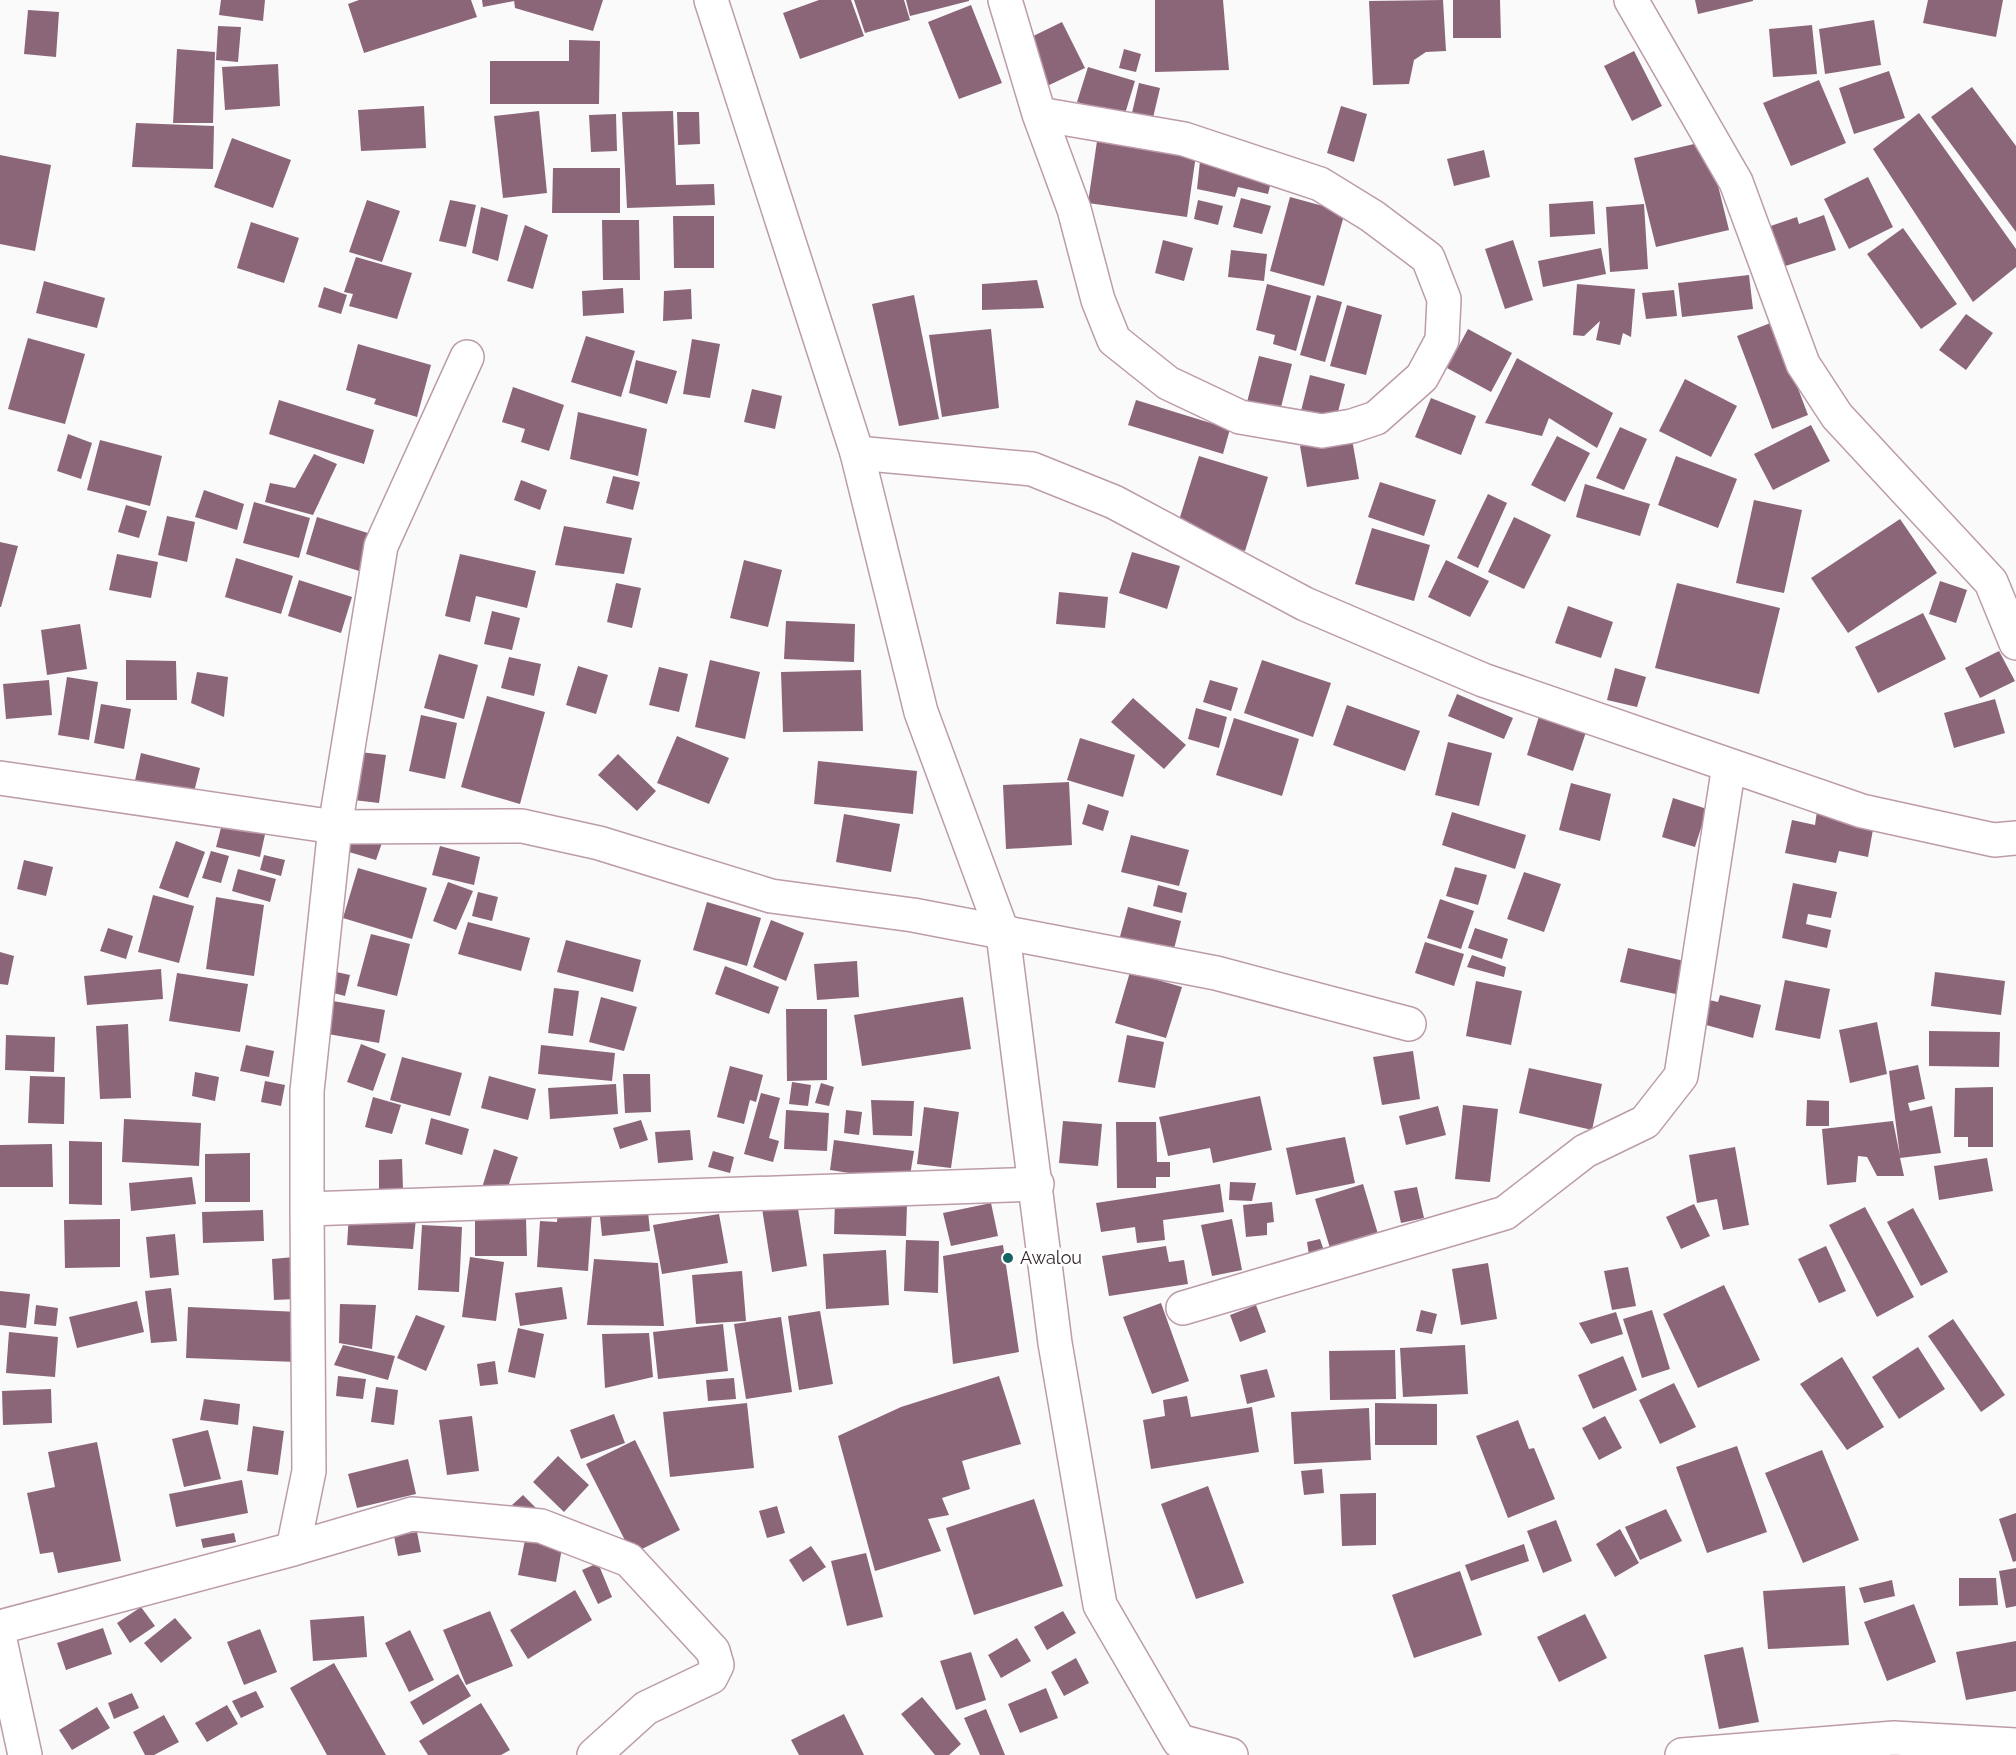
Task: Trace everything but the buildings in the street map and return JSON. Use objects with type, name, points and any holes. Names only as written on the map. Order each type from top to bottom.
[{"type":"street","points":[[711,0],[857,453],[921,712],[1003,934],[1055,1343],[1100,1605],[1185,1748],[1231,1755]]},
{"type":"street","points":[[1005,0],[1039,114],[1074,209],[1098,300],[1114,340],[1168,383],[1240,417],[1322,431],[1352,426],[1376,418],[1422,377],[1442,340],[1444,299],[1428,258],[1372,216],[1320,184],[1184,139],[1039,114]]},
{"type":"street","points":[[1631,0],[1736,182],[1803,364],[1837,416],[1991,582],[2016,643]]},
{"type":"street","points":[[293,1550],[309,1471],[307,1091],[335,827],[381,546],[467,357]]},
{"type":"street","points":[[857,453],[1032,469],[1114,502],[1315,609],[1483,680],[1862,811],[1994,840],[2016,837]]},
{"type":"street","points":[[1183,1308],[1505,1213],[1585,1151],[1645,1122],[1681,1076],[1729,765]]},
{"type":"street","points":[[0,778],[335,827],[522,826],[599,843],[771,896],[913,915],[1216,973],[1409,1024]]},
{"type":"street","points":[[307,1209],[1036,1184]]},
{"type":"street","points":[[0,1627],[293,1550],[412,1514],[541,1526],[629,1560],[713,1650],[717,1665],[711,1677],[646,1708],[594,1755]]},
{"type":"street","points":[[0,1640],[25,1755]]},
{"type":"street","points":[[1682,1755],[1894,1738],[2016,1744]]},
{"type":"place","name":"Awalou","points":[[1008,1258]]}]
